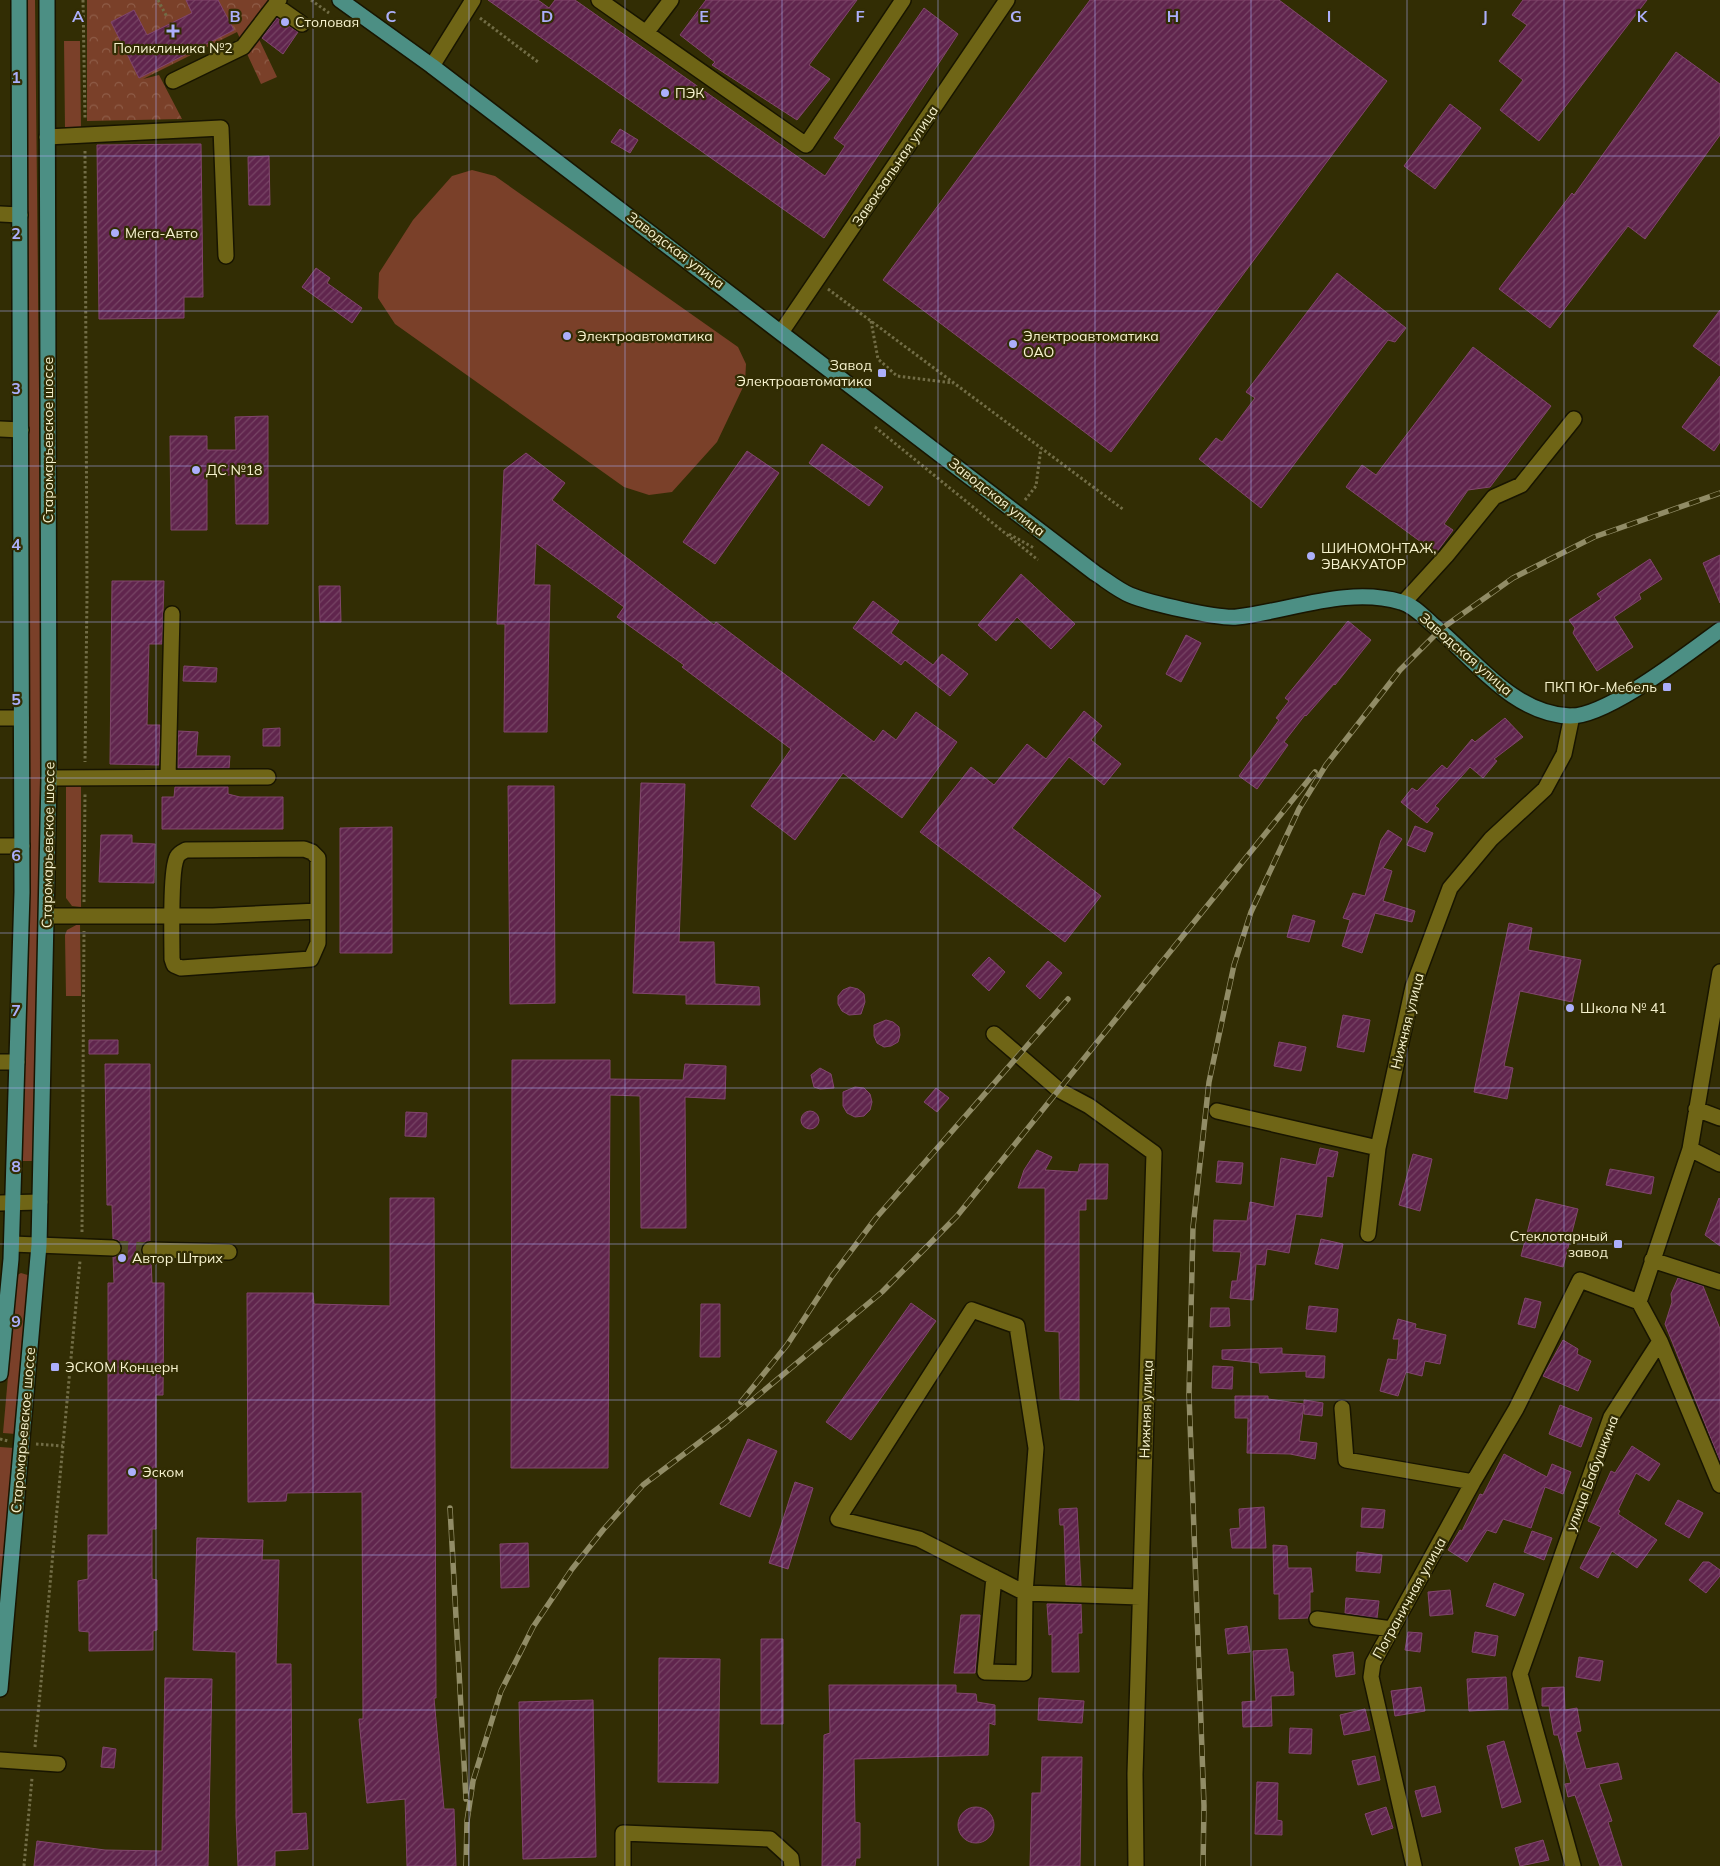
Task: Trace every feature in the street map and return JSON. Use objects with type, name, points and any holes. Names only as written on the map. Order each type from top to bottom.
[{"type":"main road","name":"Старомарьевское шоссе","points":[[0,1374],[6,1259],[12,1244],[6,1203],[17,1062],[22,846],[19,0]]},
{"type":"main road","name":"Старомарьевское шоссе","points":[[0,1689],[39,1245],[49,778],[47,0]]},
{"type":"main road","name":"Заводская улица","points":[[340,0],[432,66],[782,331],[1095,573],[1130,595],[1209,615],[1235,618],[1356,597],[1378,596],[1404,602],[1441,629],[1521,702],[1538,709],[1572,716]]},
{"type":"main road","points":[[1572,716],[1614,702],[1720,630]]},
{"type":"street","points":[[599,0],[806,145],[903,0]]},
{"type":"street","points":[[646,33],[671,0]]},
{"type":"street","name":"Завокзальная улица","points":[[782,331],[818,281],[1007,0]]},
{"type":"street","points":[[174,81],[243,47],[277,2],[302,24]]},
{"type":"street","points":[[432,66],[470,4]]},
{"type":"street","points":[[47,137],[221,128],[226,256]]},
{"type":"street","points":[[0,214],[20,215]]},
{"type":"street","points":[[1404,602],[1446,556],[1494,497],[1521,485],[1574,419]]},
{"type":"street","points":[[0,430],[21,430]]},
{"type":"street","points":[[168,778],[172,614]]},
{"type":"street","name":"Нижняя улица","points":[[1368,1234],[1378,1148],[1413,987],[1450,888],[1491,839],[1545,789],[1564,754],[1572,716]]},
{"type":"street","points":[[0,718],[21,718]]},
{"type":"street","points":[[49,778],[268,777]]},
{"type":"street","points":[[0,846],[22,846]]},
{"type":"street","points":[[304,849],[312,852],[318,858],[318,911],[318,943],[311,959],[181,968],[174,965],[172,959],[174,863],[178,854],[186,850],[304,849]]},
{"type":"street","points":[[47,916],[172,916],[318,911]]},
{"type":"street","points":[[1720,972],[1716,1015],[1696,1110],[1690,1149],[1639,1302],[1660,1341],[1720,1485]]},
{"type":"street","name":"Нижняя улица","points":[[994,1034],[1059,1090],[1089,1106],[1154,1153],[1135,1774],[1136,1866]]},
{"type":"street","points":[[0,1062],[17,1062]]},
{"type":"street","points":[[1696,1110],[1720,1118]]},
{"type":"street","points":[[1217,1111],[1378,1148]]},
{"type":"street","points":[[1690,1149],[1720,1164]]},
{"type":"street","points":[[6,1203],[40,1202]]},
{"type":"street","points":[[12,1244],[113,1248]]},
{"type":"street","points":[[150,1250],[229,1252]]},
{"type":"street","points":[[1652,1260],[1720,1282]]},
{"type":"street","name":"Пограничная улица","points":[[1414,1866],[1371,1677],[1373,1663],[1473,1482],[1516,1409],[1580,1280],[1639,1302]]},
{"type":"street","points":[[994,1577],[985,1672],[1024,1673],[1025,1593],[1036,1448],[1017,1326],[972,1310],[838,1519],[919,1539],[994,1577],[1025,1593],[1140,1596]]},
{"type":"street","name":"улица Бабушкина","points":[[1573,1866],[1520,1674],[1522,1662],[1611,1417],[1660,1341]]},
{"type":"street","points":[[1342,1408],[1346,1460],[1473,1482]]},
{"type":"street","points":[[1317,1619],[1392,1629]]},
{"type":"street","points":[[0,1760],[58,1764]]},
{"type":"street","points":[[623,1866],[623,1833],[770,1839],[791,1858],[792,1866]]},
{"type":"path","points":[[158,0],[167,17]]},
{"type":"path","points":[[470,4],[538,62]]},
{"type":"path","points":[[818,281],[1124,510]]},
{"type":"path","points":[[870,320],[878,359],[897,376],[954,383]]},
{"type":"green space","points":[[26,0],[35,0],[39,435],[40,726],[34,1161],[22,1161],[26,1016],[29,726]]},
{"type":"green space","points":[[87,0],[277,0],[258,37],[277,77],[261,84],[237,32],[143,79],[159,75],[182,119],[87,121]]},
{"type":"green space","points":[[64,41],[80,41],[81,129],[65,129]]},
{"type":"green space","name":"Электроавтоматика","points":[[472,170],[495,176],[738,347],[746,364],[745,383],[717,442],[672,492],[649,495],[624,487],[395,324],[378,298],[379,273],[413,220],[452,176]]},
{"type":"green space","points":[[66,784],[81,784],[81,907],[72,906],[66,898]]},
{"type":"green space","points":[[80,923],[81,996],[66,996],[65,935],[67,930]]},
{"type":"green space","points":[[21,1273],[31,1276],[16,1434],[3,1433],[17,1275]]},
{"type":"green space","points":[[0,1447],[14,1448],[0,1600]]},
{"type":"building","points":[[186,0],[218,0],[234,30],[139,78],[111,22],[134,10],[147,35],[192,13]]},
{"type":"building","points":[[488,0],[538,0],[549,8],[555,0],[575,0],[825,176],[845,146],[834,138],[924,8],[958,34],[824,238]]},
{"type":"building","points":[[706,0],[857,0],[809,65],[830,79],[797,120],[712,65],[715,62],[680,35]]},
{"type":"building","points":[[1090,0],[1279,0],[1387,81],[1111,452],[883,280]]},
{"type":"building","points":[[1523,0],[1647,0],[1539,141],[1500,110],[1523,80],[1499,61],[1527,25],[1512,15]]},
{"type":"building","points":[[277,18],[298,32],[283,54],[262,38]]},
{"type":"building","points":[[1676,52],[1720,84],[1720,135],[1645,239],[1628,226],[1550,328],[1499,289],[1572,193],[1574,195]]},
{"type":"building","points":[[1450,104],[1481,128],[1435,189],[1404,166]]},
{"type":"building","points":[[620,129],[638,140],[630,153],[611,142]]},
{"type":"building","points":[[201,144],[203,297],[184,297],[184,318],[99,319],[97,145]]},
{"type":"building","points":[[269,156],[270,205],[249,205],[248,157]]},
{"type":"building","points":[[316,268],[330,278],[327,283],[362,308],[352,323],[302,287]]},
{"type":"building","points":[[1337,273],[1406,328],[1395,342],[1388,340],[1261,508],[1199,459],[1216,438],[1222,442],[1255,398],[1246,392]]},
{"type":"building","points":[[1720,310],[1720,366],[1693,346]]},
{"type":"building","points":[[1473,347],[1551,406],[1490,487],[1468,490],[1444,524],[1453,530],[1436,553],[1346,487],[1362,465],[1376,475]]},
{"type":"building","points":[[1720,376],[1720,442],[1714,451],[1682,427]]},
{"type":"building","points":[[268,416],[268,524],[236,524],[235,475],[207,475],[207,530],[171,530],[170,436],[207,436],[207,450],[236,450],[235,417]]},
{"type":"building","points":[[822,444],[883,487],[869,506],[809,463]]},
{"type":"building","points":[[747,451],[779,473],[715,564],[683,542]]},
{"type":"building","points":[[526,453],[565,483],[552,500],[714,625],[716,622],[874,742],[883,730],[896,740],[916,712],[957,742],[902,818],[843,773],[795,840],[751,806],[791,749],[682,667],[684,665],[617,617],[624,607],[536,543],[534,585],[550,585],[547,732],[504,732],[505,624],[497,624],[504,470]]},
{"type":"building","points":[[1720,555],[1720,603],[1703,563]]},
{"type":"building","points":[[1650,559],[1662,579],[1639,594],[1641,599],[1614,617],[1633,647],[1597,671],[1573,633],[1575,628],[1569,620],[1601,599],[1597,594]]},
{"type":"building","points":[[1021,574],[1075,624],[1051,649],[1017,617],[996,641],[978,625]]},
{"type":"building","points":[[112,581],[164,581],[162,644],[149,644],[147,725],[160,725],[159,765],[110,764]]},
{"type":"building","points":[[319,586],[340,586],[341,622],[320,622]]},
{"type":"building","points":[[873,601],[899,621],[891,633],[933,665],[942,654],[968,674],[950,696],[905,660],[901,665],[853,628]]},
{"type":"building","points":[[1348,621],[1371,640],[1335,685],[1305,715],[1284,742],[1288,745],[1257,789],[1239,776],[1279,720],[1276,718],[1289,701],[1285,698]]},
{"type":"building","points":[[1186,635],[1201,643],[1181,682],[1166,674]]},
{"type":"building","points":[[184,666],[217,668],[216,682],[183,681]]},
{"type":"building","points":[[1084,711],[1102,726],[1091,740],[1121,764],[1104,785],[1069,757],[1012,828],[1101,896],[1065,942],[920,832],[971,767],[994,785],[1027,744],[1046,759]]},
{"type":"building","points":[[1505,718],[1523,737],[1494,759],[1497,761],[1483,778],[1470,767],[1435,806],[1439,809],[1427,823],[1401,802],[1412,788],[1417,791],[1442,765],[1447,769],[1472,739],[1475,742]]},
{"type":"building","points":[[280,728],[280,746],[263,746],[263,729]]},
{"type":"building","points":[[178,731],[198,732],[196,756],[230,756],[229,768],[178,768]]},
{"type":"building","points":[[641,783],[685,784],[679,942],[714,942],[715,984],[759,987],[760,1005],[686,1004],[686,995],[633,993]]},
{"type":"building","points":[[508,786],[554,786],[555,1003],[510,1004]]},
{"type":"building","points":[[175,787],[228,787],[228,794],[240,797],[283,797],[283,829],[162,829],[162,797],[174,797]]},
{"type":"building","points":[[1415,826],[1433,833],[1425,852],[1407,845]]},
{"type":"building","points":[[392,827],[392,953],[340,953],[340,828]]},
{"type":"building","points":[[1388,830],[1402,839],[1383,868],[1392,871],[1383,901],[1415,911],[1412,922],[1375,913],[1362,953],[1342,946],[1350,920],[1343,918],[1353,893],[1365,896],[1381,840]]},
{"type":"building","points":[[101,835],[132,835],[132,843],[155,844],[154,883],[99,882]]},
{"type":"building","points":[[1293,915],[1315,921],[1309,942],[1287,937]]},
{"type":"building","points":[[1509,923],[1532,928],[1528,950],[1581,960],[1572,1002],[1520,991],[1504,1066],[1513,1068],[1507,1099],[1474,1092]]},
{"type":"building","points":[[989,957],[1005,972],[989,991],[972,975]]},
{"type":"building","points":[[1048,961],[1062,973],[1040,999],[1026,986]]},
{"type":"building","points":[[850,987],[858,989],[864,994],[865,1002],[861,1014],[849,1015],[842,1011],[838,1004],[838,996],[843,990]]},
{"type":"building","points":[[1343,1015],[1370,1020],[1364,1052],[1337,1047]]},
{"type":"building","points":[[886,1020],[893,1022],[899,1027],[900,1035],[898,1042],[884,1047],[877,1043],[874,1036],[874,1025]]},
{"type":"building","points":[[89,1040],[118,1040],[118,1054],[89,1054]]},
{"type":"building","points":[[1279,1042],[1306,1047],[1301,1071],[1274,1066]]},
{"type":"building","points":[[512,1060],[610,1060],[610,1079],[683,1080],[685,1064],[726,1066],[725,1099],[685,1097],[686,1228],[641,1228],[640,1096],[610,1095],[608,1468],[511,1468]]},
{"type":"building","points":[[105,1064],[150,1064],[150,1241],[142,1245],[141,1250],[145,1258],[151,1259],[152,1283],[164,1283],[163,1395],[156,1395],[156,1529],[152,1529],[152,1579],[157,1580],[157,1630],[153,1631],[153,1650],[89,1651],[89,1632],[79,1631],[78,1581],[88,1579],[88,1535],[108,1535],[108,1283],[114,1283],[113,1257],[118,1256],[122,1249],[118,1240],[113,1239],[112,1205],[107,1205]]},
{"type":"building","points":[[820,1068],[831,1074],[834,1088],[820,1089],[814,1087],[811,1075]]},
{"type":"building","points":[[855,1087],[864,1088],[870,1094],[872,1102],[870,1110],[864,1116],[855,1117],[847,1113],[843,1106],[843,1092]]},
{"type":"building","points":[[936,1088],[949,1098],[937,1112],[924,1102]]},
{"type":"building","points":[[810,1111],[818,1116],[819,1120],[814,1128],[810,1129],[802,1124],[801,1120],[806,1112]]},
{"type":"building","points":[[406,1112],[427,1113],[426,1137],[405,1136]]},
{"type":"building","points":[[1320,1148],[1338,1152],[1333,1177],[1327,1176],[1322,1217],[1296,1214],[1289,1253],[1267,1249],[1265,1265],[1256,1264],[1253,1300],[1230,1298],[1232,1281],[1237,1281],[1241,1252],[1213,1251],[1214,1220],[1247,1221],[1250,1202],[1274,1207],[1281,1158],[1316,1165]]},
{"type":"building","points":[[1037,1150],[1052,1157],[1045,1170],[1078,1172],[1080,1164],[1108,1164],[1107,1199],[1086,1199],[1086,1210],[1079,1210],[1079,1400],[1060,1399],[1059,1332],[1045,1331],[1045,1188],[1018,1188],[1024,1170]]},
{"type":"building","points":[[1413,1154],[1432,1159],[1420,1211],[1399,1205]]},
{"type":"building","points":[[1218,1161],[1243,1163],[1241,1184],[1216,1182]]},
{"type":"building","points":[[1610,1169],[1654,1177],[1651,1194],[1606,1185]]},
{"type":"building","points":[[390,1198],[434,1198],[436,1698],[434,1698],[444,1809],[454,1809],[456,1866],[407,1866],[405,1799],[367,1803],[359,1719],[363,1719],[362,1492],[287,1493],[286,1501],[248,1502],[247,1293],[313,1293],[314,1304],[390,1306]]},
{"type":"building","points":[[1536,1199],[1578,1209],[1563,1267],[1521,1256]]},
{"type":"building","points":[[1720,1199],[1720,1246],[1705,1235]]},
{"type":"building","points":[[1321,1239],[1343,1244],[1338,1269],[1315,1264]]},
{"type":"building","points":[[1678,1278],[1703,1286],[1720,1329],[1720,1461],[1665,1324],[1672,1302],[1671,1294]]},
{"type":"building","points":[[1525,1298],[1541,1302],[1535,1328],[1518,1324]]},
{"type":"building","points":[[911,1303],[936,1321],[851,1440],[826,1422]]},
{"type":"building","points":[[701,1304],[720,1304],[720,1357],[700,1357]]},
{"type":"building","points":[[1309,1306],[1338,1309],[1336,1332],[1306,1329]]},
{"type":"building","points":[[1211,1308],[1229,1308],[1230,1326],[1210,1327]]},
{"type":"building","points":[[1398,1319],[1416,1324],[1415,1328],[1446,1335],[1440,1364],[1425,1361],[1422,1376],[1406,1372],[1398,1396],[1380,1391],[1388,1359],[1397,1360],[1399,1339],[1393,1339]]},
{"type":"building","points":[[1563,1340],[1578,1349],[1577,1354],[1591,1361],[1578,1391],[1543,1376]]},
{"type":"building","points":[[1282,1348],[1282,1354],[1325,1356],[1324,1378],[1306,1377],[1306,1371],[1260,1373],[1259,1363],[1222,1359],[1222,1350]]},
{"type":"building","points":[[1213,1366],[1233,1367],[1232,1389],[1212,1388]]},
{"type":"building","points":[[1235,1396],[1268,1396],[1268,1399],[1304,1404],[1304,1400],[1323,1403],[1322,1416],[1304,1414],[1304,1405],[1299,1441],[1317,1443],[1315,1459],[1290,1454],[1247,1453],[1248,1418],[1235,1418]]},
{"type":"building","points":[[1560,1405],[1592,1418],[1581,1447],[1549,1434]]},
{"type":"building","points":[[748,1439],[777,1451],[750,1517],[720,1504]]},
{"type":"building","points":[[1632,1446],[1660,1464],[1649,1481],[1636,1473],[1618,1510],[1620,1511],[1618,1514],[1657,1540],[1637,1568],[1612,1551],[1598,1578],[1580,1568],[1601,1527],[1588,1521],[1611,1471],[1615,1473]]},
{"type":"building","points":[[1504,1454],[1547,1477],[1552,1464],[1571,1472],[1563,1494],[1545,1487],[1531,1528],[1503,1519],[1496,1533],[1487,1530],[1467,1562],[1448,1550],[1460,1530],[1462,1531],[1480,1494],[1483,1495]]},
{"type":"building","points":[[795,1482],[813,1488],[788,1569],[769,1563]]},
{"type":"building","points":[[1678,1500],[1703,1513],[1689,1538],[1665,1524]]},
{"type":"building","points":[[1264,1507],[1266,1548],[1232,1548],[1230,1529],[1240,1528],[1239,1509]]},
{"type":"building","points":[[1077,1508],[1081,1586],[1066,1585],[1064,1525],[1060,1525],[1059,1509]]},
{"type":"building","points":[[1362,1508],[1385,1510],[1383,1528],[1361,1527]]},
{"type":"building","points":[[1532,1531],[1552,1538],[1544,1560],[1524,1552]]},
{"type":"building","points":[[197,1538],[263,1540],[262,1560],[279,1560],[276,1664],[291,1664],[292,1814],[306,1813],[308,1849],[275,1851],[275,1866],[238,1866],[236,1817],[236,1652],[193,1650]]},
{"type":"building","points":[[528,1543],[529,1587],[501,1588],[500,1544]]},
{"type":"building","points":[[1273,1545],[1287,1546],[1288,1568],[1311,1568],[1313,1592],[1310,1592],[1310,1613],[1308,1618],[1279,1619],[1279,1594],[1274,1594]]},
{"type":"building","points":[[1357,1552],[1382,1555],[1380,1573],[1356,1571]]},
{"type":"building","points":[[1703,1562],[1709,1562],[1720,1570],[1720,1576],[1706,1593],[1689,1580]]},
{"type":"building","points":[[1494,1583],[1524,1594],[1515,1616],[1486,1606]]},
{"type":"building","points":[[1450,1590],[1453,1614],[1430,1616],[1428,1592]]},
{"type":"building","points":[[1346,1598],[1379,1601],[1377,1618],[1345,1613]]},
{"type":"building","points":[[1047,1604],[1081,1604],[1082,1633],[1078,1633],[1079,1672],[1052,1672],[1052,1634],[1049,1635]]},
{"type":"building","points":[[961,1615],[980,1615],[975,1673],[954,1673]]},
{"type":"building","points":[[1247,1626],[1250,1652],[1228,1654],[1225,1629]]},
{"type":"building","points":[[1408,1632],[1422,1633],[1420,1652],[1405,1650]]},
{"type":"building","points":[[1475,1632],[1498,1636],[1495,1656],[1472,1652]]},
{"type":"building","points":[[761,1639],[783,1639],[783,1724],[761,1724]]},
{"type":"building","points":[[1287,1649],[1290,1672],[1293,1672],[1294,1695],[1271,1696],[1272,1726],[1243,1727],[1242,1702],[1256,1701],[1253,1651]]},
{"type":"building","points":[[1353,1652],[1355,1674],[1336,1677],[1333,1655]]},
{"type":"building","points":[[1579,1657],[1603,1661],[1600,1681],[1576,1677]]},
{"type":"building","points":[[659,1658],[720,1659],[718,1783],[658,1782]]},
{"type":"building","points":[[1506,1677],[1508,1709],[1469,1711],[1467,1679]]},
{"type":"building","points":[[165,1678],[212,1679],[208,1866],[34,1866],[37,1841],[105,1850],[162,1851]]},
{"type":"building","points":[[829,1685],[956,1685],[956,1693],[976,1694],[977,1702],[995,1705],[995,1725],[989,1723],[988,1755],[854,1759],[855,1822],[860,1823],[860,1858],[856,1858],[855,1866],[822,1866],[824,1735],[830,1733]]},
{"type":"building","points":[[1421,1687],[1425,1711],[1395,1716],[1391,1691]]},
{"type":"building","points":[[1564,1687],[1565,1710],[1577,1708],[1581,1731],[1576,1732],[1586,1769],[1618,1763],[1622,1779],[1599,1784],[1612,1821],[1608,1822],[1622,1866],[1600,1866],[1575,1795],[1568,1797],[1565,1784],[1571,1783],[1558,1735],[1554,1735],[1549,1706],[1542,1706],[1542,1688]]},
{"type":"building","points":[[1039,1698],[1084,1701],[1082,1723],[1038,1720]]},
{"type":"building","points":[[593,1700],[596,1857],[523,1859],[519,1702]]},
{"type":"building","points":[[1365,1709],[1370,1730],[1344,1735],[1340,1715]]},
{"type":"building","points":[[1290,1728],[1312,1729],[1311,1754],[1289,1753]]},
{"type":"building","points":[[1504,1741],[1521,1802],[1502,1808],[1487,1746]]},
{"type":"building","points":[[103,1747],[116,1749],[114,1768],[101,1767]]},
{"type":"building","points":[[1375,1756],[1380,1780],[1358,1785],[1352,1761]]},
{"type":"building","points":[[1042,1757],[1082,1757],[1080,1866],[1030,1866],[1032,1793],[1041,1793]]},
{"type":"building","points":[[1257,1782],[1278,1783],[1277,1820],[1282,1821],[1282,1835],[1255,1834]]},
{"type":"building","points":[[1435,1786],[1441,1812],[1422,1817],[1415,1791]]},
{"type":"building","points":[[976,1807],[983,1808],[989,1812],[993,1818],[993,1832],[989,1838],[983,1842],[976,1843],[969,1842],[963,1838],[959,1832],[958,1825],[959,1818],[963,1812],[969,1808]]},
{"type":"building","points":[[1386,1807],[1393,1828],[1372,1835],[1365,1814]]},
{"type":"building","points":[[1543,1840],[1549,1860],[1520,1866],[1515,1848]]},
{"type":"tunnel","points":[[113,1248],[150,1250]]},
{"type":"railway","points":[[1203,1866],[1204,1806],[1189,1394],[1193,1227],[1209,1082],[1234,965],[1251,912],[1299,809],[1326,765],[1400,670],[1441,629],[1513,578],[1594,537],[1720,493]]},
{"type":"railway","points":[[466,1866],[467,1821],[473,1781],[501,1691],[533,1627],[572,1569],[603,1530],[643,1485],[725,1423],[882,1292],[957,1216],[1315,772]]},
{"type":"railway","points":[[741,1402],[787,1345],[832,1276],[876,1218],[1068,999]]},
{"type":"railway","points":[[450,1508],[466,1799]]},
{"type":"place","name":"Столовая","points":[[285,22]]},
{"type":"place","name":"Поликлиника №2","points":[[173,31]]},
{"type":"place","name":"ПЭК","points":[[665,93]]},
{"type":"place","name":"Мега-Авто","points":[[115,233]]},
{"type":"place","name":"Электроавтоматика","points":[[567,336]]},
{"type":"place","name":"Электроавтоматика ОАО","points":[[1013,344]]},
{"type":"place","name":"Завод Электроавтоматика","points":[[882,373]]},
{"type":"place","name":"ДС №18","points":[[196,470]]},
{"type":"place","name":"ШИНОМОНТАЖ, ЭВАКУАТОР","points":[[1311,556]]},
{"type":"place","name":"ПКП Юг-Мебель","points":[[1667,687]]},
{"type":"place","name":"Школа № 41","points":[[1570,1008]]},
{"type":"place","name":"Стеклотарный завод","points":[[1618,1244]]},
{"type":"place","name":"Автор Штрих","points":[[122,1258]]},
{"type":"place","name":"ЭСКОМ Концерн","points":[[55,1367]]},
{"type":"place","name":"Эском","points":[[132,1472]]}]
